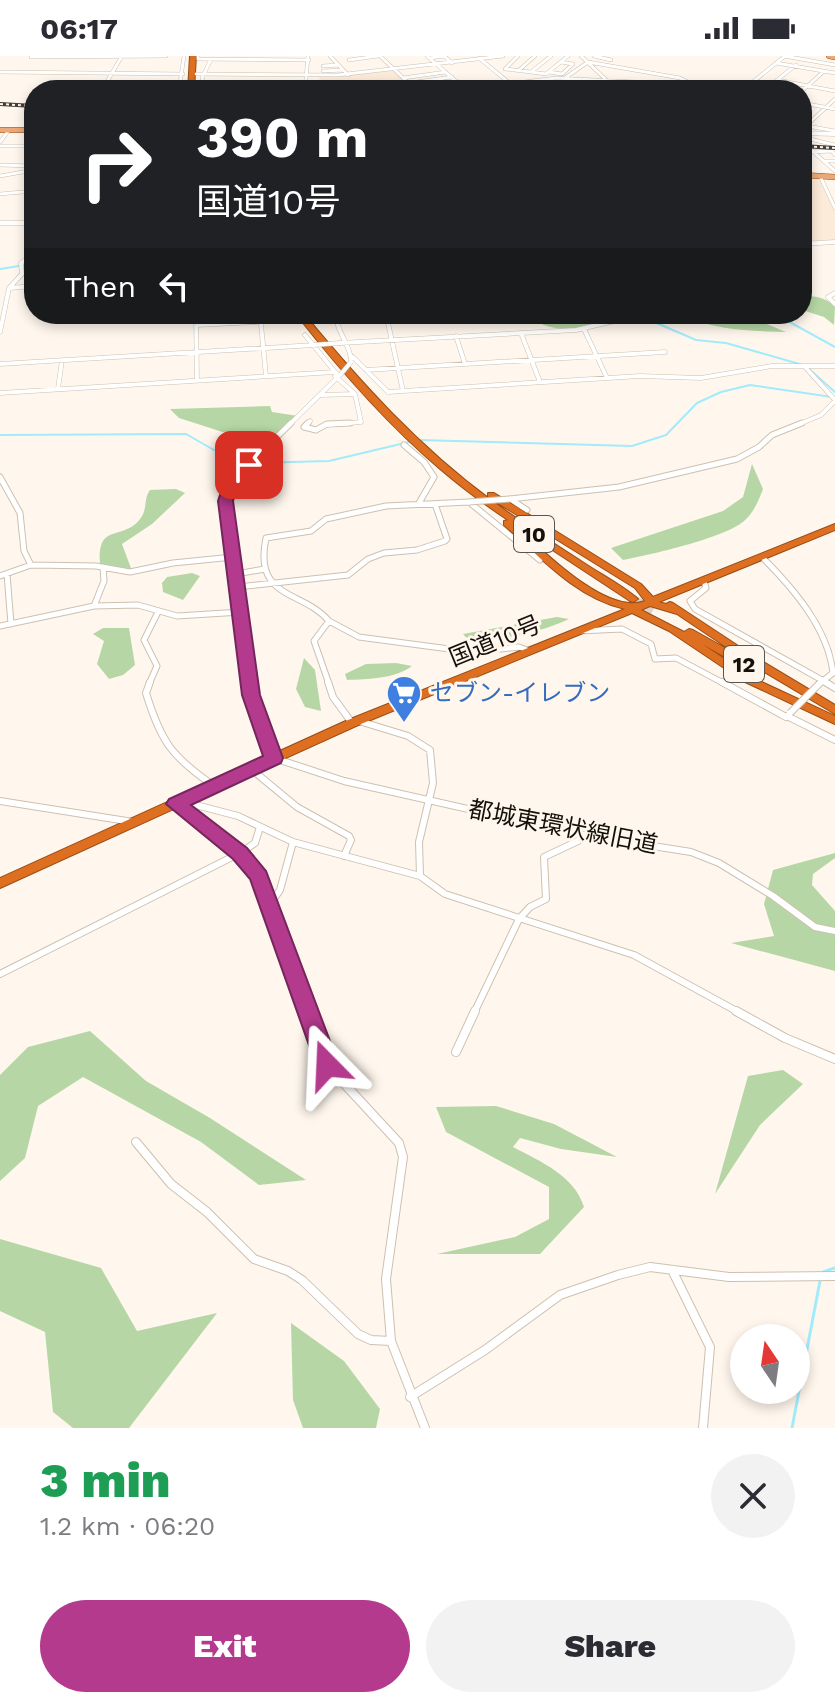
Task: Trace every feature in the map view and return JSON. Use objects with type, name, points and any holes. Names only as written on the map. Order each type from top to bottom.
[{"type":"highway","points":[[193,80],[191,68],[196,56]]},
{"type":"highway","name":"10","points":[[308,324],[350,374],[440,464],[503,513],[635,605]]},
{"type":"highway","points":[[422,447],[575,549],[638,586],[654,594],[677,593]]},
{"type":"highway","points":[[440,464],[568,575],[608,602],[616,611],[605,621]]},
{"type":"highway","name":"国道10号","points":[[0,883],[133,822],[180,806],[214,786],[356,722],[618,616],[635,605],[654,612],[677,593],[835,527]]},
{"type":"highway","points":[[638,586],[654,612],[673,629],[749,680],[835,715]]},
{"type":"highway","points":[[677,593],[669,603],[676,611],[835,715]]},
{"type":"highway","points":[[608,602],[635,605],[654,612]]},
{"type":"highway","points":[[618,616],[676,611]]},
{"type":"main road","points":[[829,56],[833,66]]},
{"type":"main road","points":[[0,130],[24,130]]},
{"type":"main road","points":[[812,176],[835,177]]},
{"type":"street","points":[[32,56],[166,56]]},
{"type":"street","points":[[181,80],[184,56]]},
{"type":"street","points":[[196,56],[198,59],[308,58],[306,80]]},
{"type":"street","points":[[330,56],[348,75]]},
{"type":"street","points":[[349,60],[379,56],[406,80],[452,77]]},
{"type":"street","points":[[428,57],[444,56],[452,63]]},
{"type":"street","points":[[196,74],[348,75],[503,56]]},
{"type":"street","points":[[518,56],[505,69],[546,74],[568,56]]},
{"type":"street","points":[[518,71],[535,56]]},
{"type":"street","points":[[531,72],[551,56]]},
{"type":"street","points":[[580,56],[605,80]]},
{"type":"street","points":[[594,56],[611,60]]},
{"type":"street","points":[[604,65],[617,56]]},
{"type":"street","points":[[755,80],[784,56],[833,66]]},
{"type":"street","points":[[108,80],[122,57]]},
{"type":"street","points":[[428,57],[456,80]]},
{"type":"street","points":[[204,80],[211,58]]},
{"type":"street","points":[[479,58],[506,80]]},
{"type":"street","points":[[801,60],[809,69]]},
{"type":"street","points":[[777,80],[801,60]]},
{"type":"street","points":[[776,63],[801,60],[833,66]]},
{"type":"street","points":[[549,72],[562,74],[573,64],[561,62]]},
{"type":"street","points":[[565,78],[586,62],[681,79]]},
{"type":"street","points":[[323,66],[338,65]]},
{"type":"street","points":[[790,70],[805,73],[809,69],[833,66]]},
{"type":"street","points":[[812,82],[833,66]]},
{"type":"street","points":[[323,71],[343,70]]},
{"type":"street","points":[[766,71],[785,74]]},
{"type":"street","points":[[0,72],[182,74]]},
{"type":"street","points":[[406,80],[446,72]]},
{"type":"street","points":[[406,80],[425,78]]},
{"type":"street","points":[[543,80],[592,80]]},
{"type":"street","points":[[812,87],[835,91]]},
{"type":"street","points":[[812,119],[835,99]]},
{"type":"street","points":[[812,105],[835,109]]},
{"type":"street","points":[[812,128],[835,132]]},
{"type":"street","points":[[9,130],[0,144],[24,145]]},
{"type":"street","points":[[812,134],[835,132]]},
{"type":"street","points":[[812,137],[835,145]]},
{"type":"street","points":[[812,152],[832,151],[835,158],[821,160]]},
{"type":"street","points":[[812,153],[835,171]]},
{"type":"street","points":[[0,165],[24,167]]},
{"type":"street","points":[[0,176],[24,170]]},
{"type":"street","points":[[820,176],[835,208]]},
{"type":"street","points":[[0,194],[24,192]]},
{"type":"street","points":[[0,223],[24,223]]},
{"type":"street","points":[[812,244],[834,244]]},
{"type":"street","points":[[0,332],[9,288],[22,274],[21,263],[24,261]]},
{"type":"street","points":[[9,288],[24,287]]},
{"type":"street","points":[[835,293],[828,297],[835,304]]},
{"type":"street","points":[[197,381],[197,325],[218,324]]},
{"type":"street","points":[[261,324],[266,376]]},
{"type":"street","points":[[336,324],[342,343],[352,359],[388,392],[607,378],[694,379],[772,366],[835,366]]},
{"type":"street","points":[[388,324],[403,391]]},
{"type":"street","points":[[0,364],[584,329],[604,324]]},
{"type":"street","points":[[584,329],[607,378]]},
{"type":"street","points":[[521,333],[540,382]]},
{"type":"street","points":[[305,335],[355,394],[361,422],[327,424],[316,430],[304,427],[310,421]]},
{"type":"street","points":[[456,336],[465,364]]},
{"type":"street","points":[[366,370],[665,352]]},
{"type":"street","points":[[274,758],[253,709],[226,497],[230,485],[321,395],[352,359]]},
{"type":"street","points":[[58,389],[62,360]]},
{"type":"street","points":[[530,651],[519,647],[472,652],[359,637],[329,621],[323,612],[293,600],[274,582],[265,569],[266,538],[311,531],[331,518],[419,503],[510,499],[619,487],[737,459],[759,447],[772,435],[821,415],[835,399],[809,368]]},
{"type":"street","points":[[0,393],[336,374]]},
{"type":"street","points":[[321,395],[355,394]]},
{"type":"street","points":[[404,445],[424,462],[434,477],[419,503]]},
{"type":"street","points":[[0,477],[3,488],[21,515],[21,542],[31,565]]},
{"type":"street","points":[[510,499],[527,510]]},
{"type":"street","points":[[469,502],[540,560]]},
{"type":"street","points":[[238,587],[348,575],[368,559],[384,553],[417,550],[445,541],[447,539],[435,504]]},
{"type":"street","points":[[11,624],[4,575],[31,565],[103,567],[130,572],[173,563],[233,557]]},
{"type":"street","points":[[762,557],[802,600],[827,645],[834,666],[833,673],[788,715]]},
{"type":"street","points":[[94,606],[105,578],[103,567]]},
{"type":"street","points":[[236,574],[265,569]]},
{"type":"street","points":[[704,581],[706,588],[690,601],[695,609],[835,688]]},
{"type":"street","points":[[0,626],[94,606],[138,605],[158,612],[187,616],[241,612]]},
{"type":"street","points":[[158,612],[144,640],[157,666],[146,693],[149,708],[165,742],[181,763],[214,786]]},
{"type":"street","points":[[329,621],[314,641],[333,697],[356,722],[408,736],[430,750],[433,768],[430,810],[418,842],[423,860],[420,876]]},
{"type":"street","points":[[579,631],[622,629],[651,644],[655,659],[676,658],[835,740]]},
{"type":"street","name":"都城東環状線旧道","points":[[274,758],[344,781],[583,835],[707,857],[773,896],[815,927],[835,931]]},
{"type":"street","points":[[251,769],[273,790],[310,817],[349,836],[351,840],[344,856]]},
{"type":"street","points":[[0,801],[133,822]]},
{"type":"street","points":[[180,806],[196,805],[238,816],[293,842],[420,876],[445,894],[634,955],[785,1038],[835,1059]]},
{"type":"street","points":[[180,806],[240,853],[259,876],[327,1065],[399,1143],[403,1157],[386,1279],[391,1341],[410,1397],[425,1428]]},
{"type":"street","points":[[0,974],[240,853],[255,843],[260,827]]},
{"type":"street","points":[[456,1052],[519,919],[530,907],[546,899],[544,857],[578,841],[583,835]]},
{"type":"street","points":[[271,903],[280,890],[293,842]]},
{"type":"street","points":[[136,1142],[171,1184],[207,1212],[254,1259],[288,1271],[302,1280],[358,1334],[371,1340],[391,1341]]},
{"type":"street","points":[[410,1397],[485,1350],[560,1295],[618,1275],[650,1267],[729,1277],[835,1276]]},
{"type":"street","points":[[672,1270],[710,1347],[703,1428]]},
{"type":"shaded area","points":[[393,70],[403,80],[319,80],[320,77]]},
{"type":"shaded area","points":[[812,178],[819,178],[835,209],[835,242],[812,243]]},
{"type":"green space","points":[[812,297],[828,301],[835,307],[834,325],[812,313]]},
{"type":"green space","points":[[542,324],[597,324],[564,329]]},
{"type":"green space","points":[[710,324],[767,324],[786,332],[747,330]]},
{"type":"green space","points":[[270,406],[272,412],[298,416],[278,435],[235,436],[179,418],[170,409]]},
{"type":"green space","points":[[752,464],[763,489],[750,514],[734,527],[686,545],[623,560],[611,548],[723,511],[743,497]]},
{"type":"green space","points":[[176,489],[185,493],[152,524],[122,544],[132,571],[100,565],[102,542],[140,519],[150,490]]},
{"type":"green space","points":[[192,573],[200,576],[183,600],[163,592],[162,583],[167,577]]},
{"type":"green space","points":[[557,617],[569,619],[508,637],[469,641],[463,634]]},
{"type":"green space","points":[[103,628],[129,628],[135,665],[123,675],[109,679],[97,664],[104,641],[93,634]]},
{"type":"green space","points":[[304,658],[315,670],[321,711],[305,707],[296,689]]},
{"type":"green space","points":[[366,664],[412,666],[398,674],[372,679],[347,680],[345,674]]},
{"type":"green space","points":[[835,853],[835,858],[813,874],[812,885],[835,911],[835,971],[731,943],[774,936],[764,904],[773,870]]},
{"type":"green space","points":[[90,1031],[146,1081],[306,1180],[259,1185],[201,1142],[83,1077],[38,1106],[25,1158],[0,1181],[0,1075],[28,1047]]},
{"type":"green space","points":[[783,1070],[803,1084],[760,1125],[715,1194],[748,1076]]},
{"type":"green space","points":[[496,1106],[554,1124],[617,1157],[561,1149],[520,1138],[513,1147],[565,1178],[584,1207],[540,1254],[437,1254],[515,1237],[549,1219],[549,1187],[446,1132],[436,1107]]},
{"type":"green space","points":[[0,1239],[101,1268],[137,1331],[217,1313],[129,1428],[73,1428],[53,1412],[45,1332],[0,1311]]},
{"type":"green space","points":[[291,1323],[344,1361],[380,1409],[376,1428],[303,1428],[293,1400]]},
{"type":"waterway","points":[[0,269],[19,266]]},
{"type":"waterway","points":[[659,324],[696,340],[726,343],[803,365]]},
{"type":"waterway","points":[[793,324],[835,347]]},
{"type":"waterway","points":[[808,368],[835,392]]},
{"type":"waterway","points":[[419,440],[632,446],[666,435],[697,403],[721,392],[750,385],[832,397]]},
{"type":"waterway","points":[[0,435],[186,434],[228,458],[248,463]]},
{"type":"waterway","points":[[254,463],[329,461],[409,442]]},
{"type":"waterway","points":[[823,1272],[835,1268]]},
{"type":"waterway","points":[[792,1428],[820,1281]]},
{"type":"tunnel","points":[[633,599],[654,612]]},
{"type":"railway","points":[[0,104],[24,105]]},
{"type":"railway","points":[[812,147],[835,148]]},
{"type":"place","name":"セブン-イレブン","points":[[404,724]]},
{"type":"route","points":[[249,465],[230,485],[226,501],[253,709],[274,758],[176,804],[240,853],[259,876],[293,963],[327,1065]]}]
